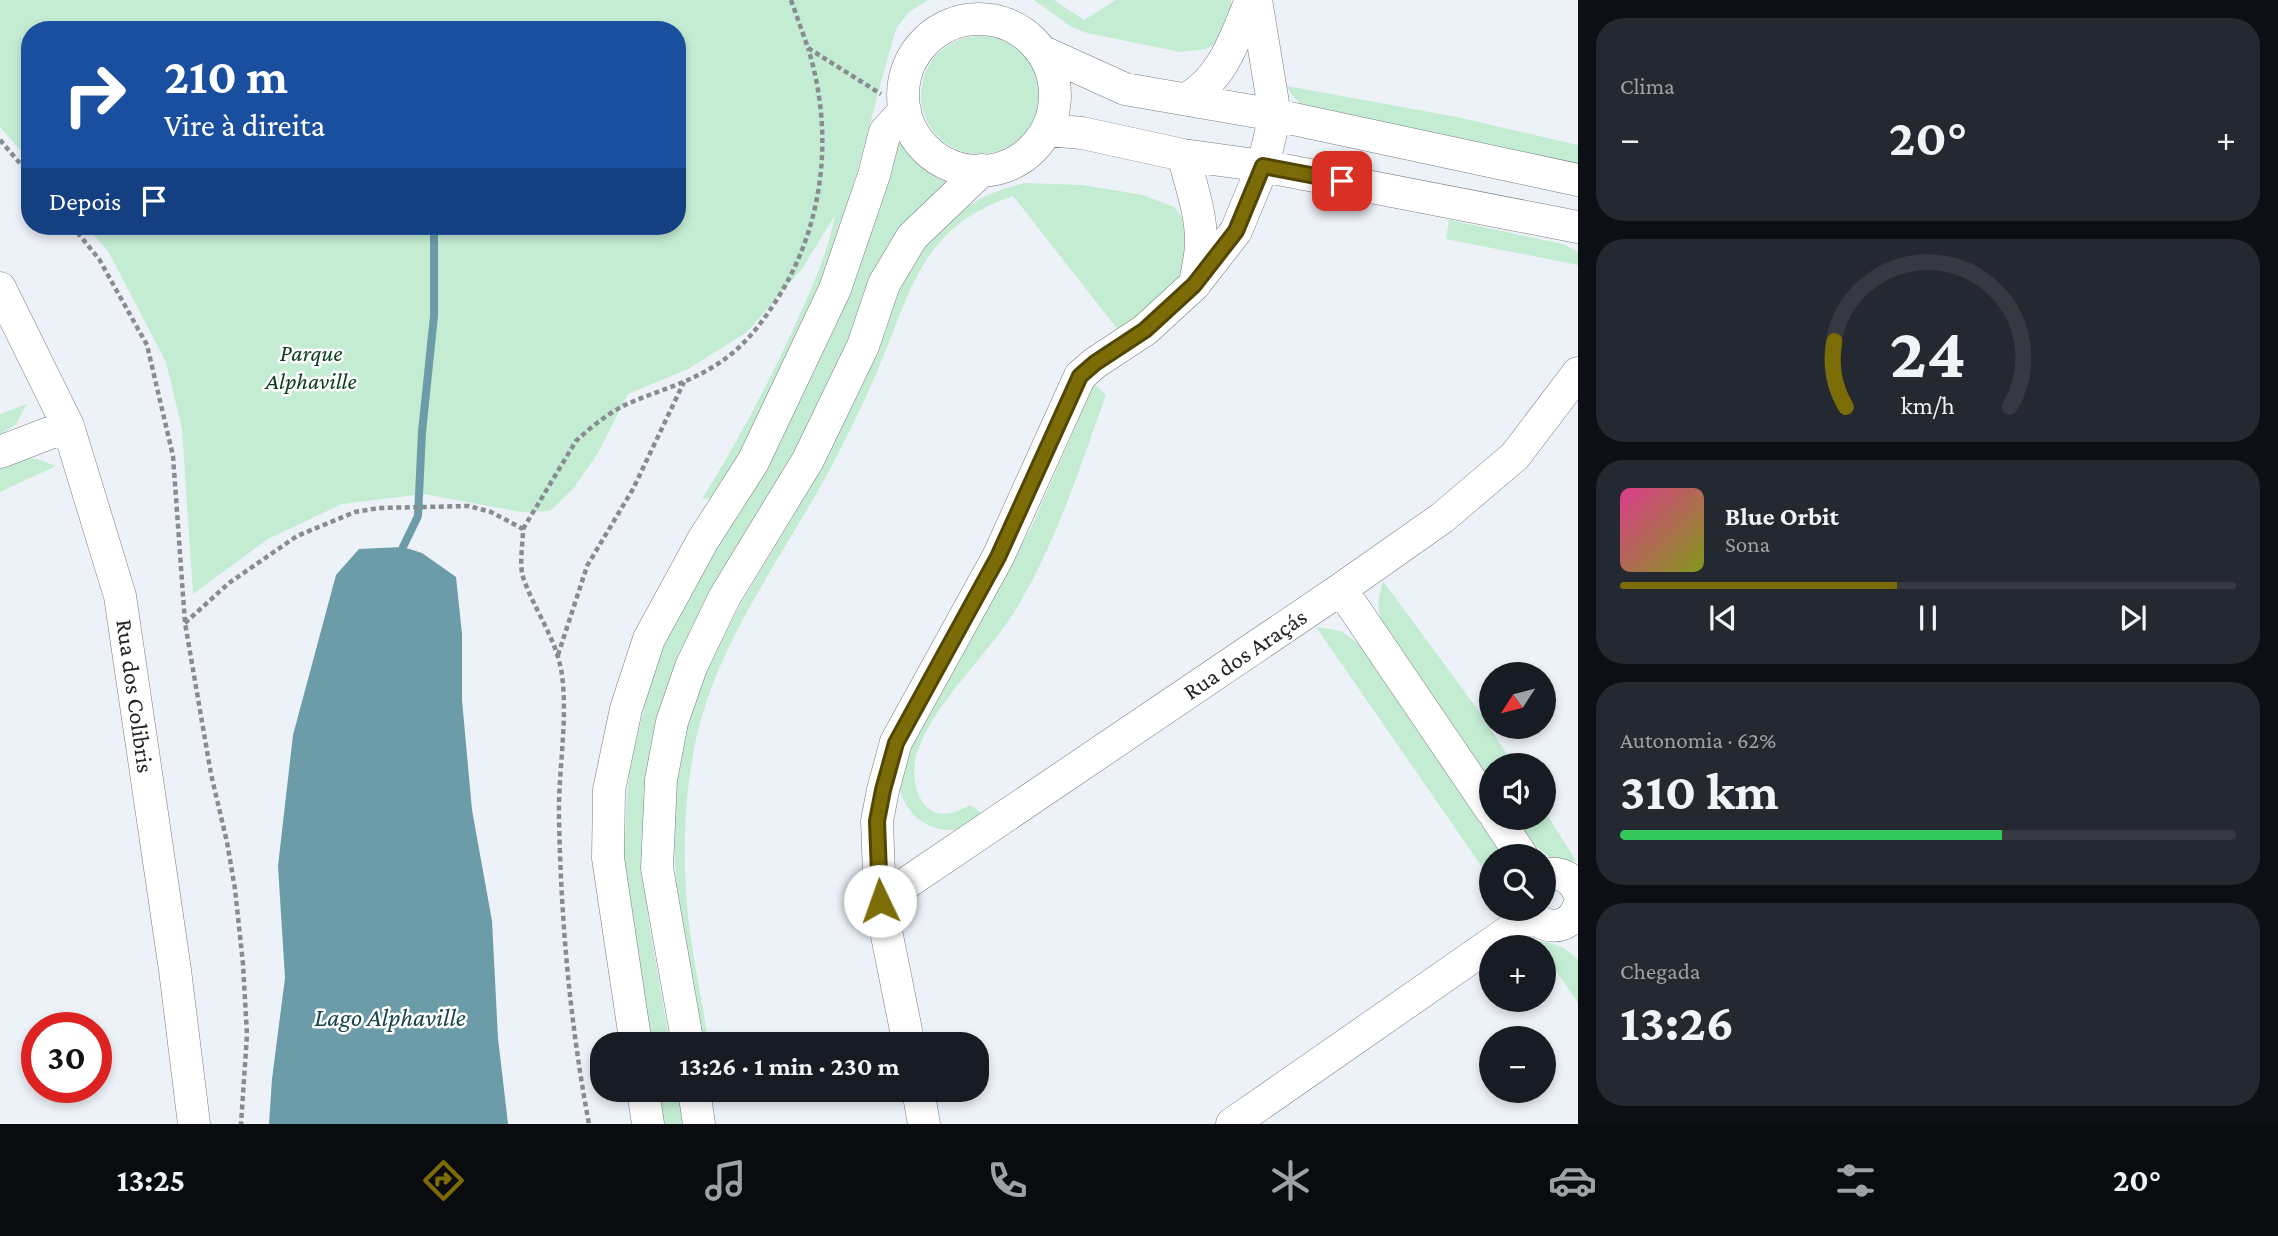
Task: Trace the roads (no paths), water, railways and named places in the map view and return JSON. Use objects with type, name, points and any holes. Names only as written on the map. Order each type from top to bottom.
[{"type":"street","points":[[1187,99],[1204,89],[1218,71],[1253,0]]},
{"type":"street","points":[[906,1032],[880,901],[877,821],[896,743],[998,557],[1080,376],[1145,330],[1194,285],[1236,231],[1263,166],[1275,115],[1253,0]]},
{"type":"street","points":[[974,19],[998,21],[1020,30],[1041,51],[1053,76],[1053,116],[1047,130],[1032,149],[1019,159],[1005,166],[982,170],[956,166],[933,154],[914,132],[905,110],[904,87],[914,55],[930,37],[951,24],[974,19]]},
{"type":"street","points":[[1041,51],[1125,89],[1275,115],[1578,180]]},
{"type":"street","points":[[634,1032],[608,858],[608,790],[626,709],[649,639],[703,540],[752,462],[835,289],[874,175],[885,132],[905,110]]},
{"type":"street","points":[[1047,130],[1082,133],[1183,155],[1263,166],[1578,227]]},
{"type":"street","points":[[1183,155],[1197,203],[1200,232],[1201,248],[1194,285]]},
{"type":"street","points":[[686,1032],[657,868],[661,780],[672,722],[691,667],[724,598],[808,460],[863,346],[884,284],[912,237],[982,170]]},
{"type":"street","name":"Rua dos Colibris","points":[[0,288],[68,426],[120,596],[176,970],[194,1124]]},
{"type":"street","name":"Rua dos Araçás","points":[[880,901],[1442,518],[1515,456],[1578,373]]},
{"type":"street","points":[[0,452],[68,426]]},
{"type":"street","points":[[1341,589],[1479,792]]},
{"type":"street","points":[[1538,921],[1549,926],[1559,926],[1576,904],[1567,877],[1556,874]]},
{"type":"street","points":[[1232,1124],[1517,921]]},
{"type":"street","points":[[645,1102],[648,1124]]},
{"type":"street","points":[[696,1102],[699,1124]]},
{"type":"street","points":[[920,1102],[924,1124]]},
{"type":"water","name":"Lago Alphaville","points":[[403,547],[422,553],[456,577],[462,634],[462,700],[472,810],[492,921],[498,1038],[508,1124],[269,1124],[285,978],[278,866],[293,735],[336,575],[359,549]]},
{"type":"waterway","points":[[403,547],[418,516],[422,432],[434,316],[434,235]]},
{"type":"park label","name":"Parque Alphaville","points":[[311,367]]}]
